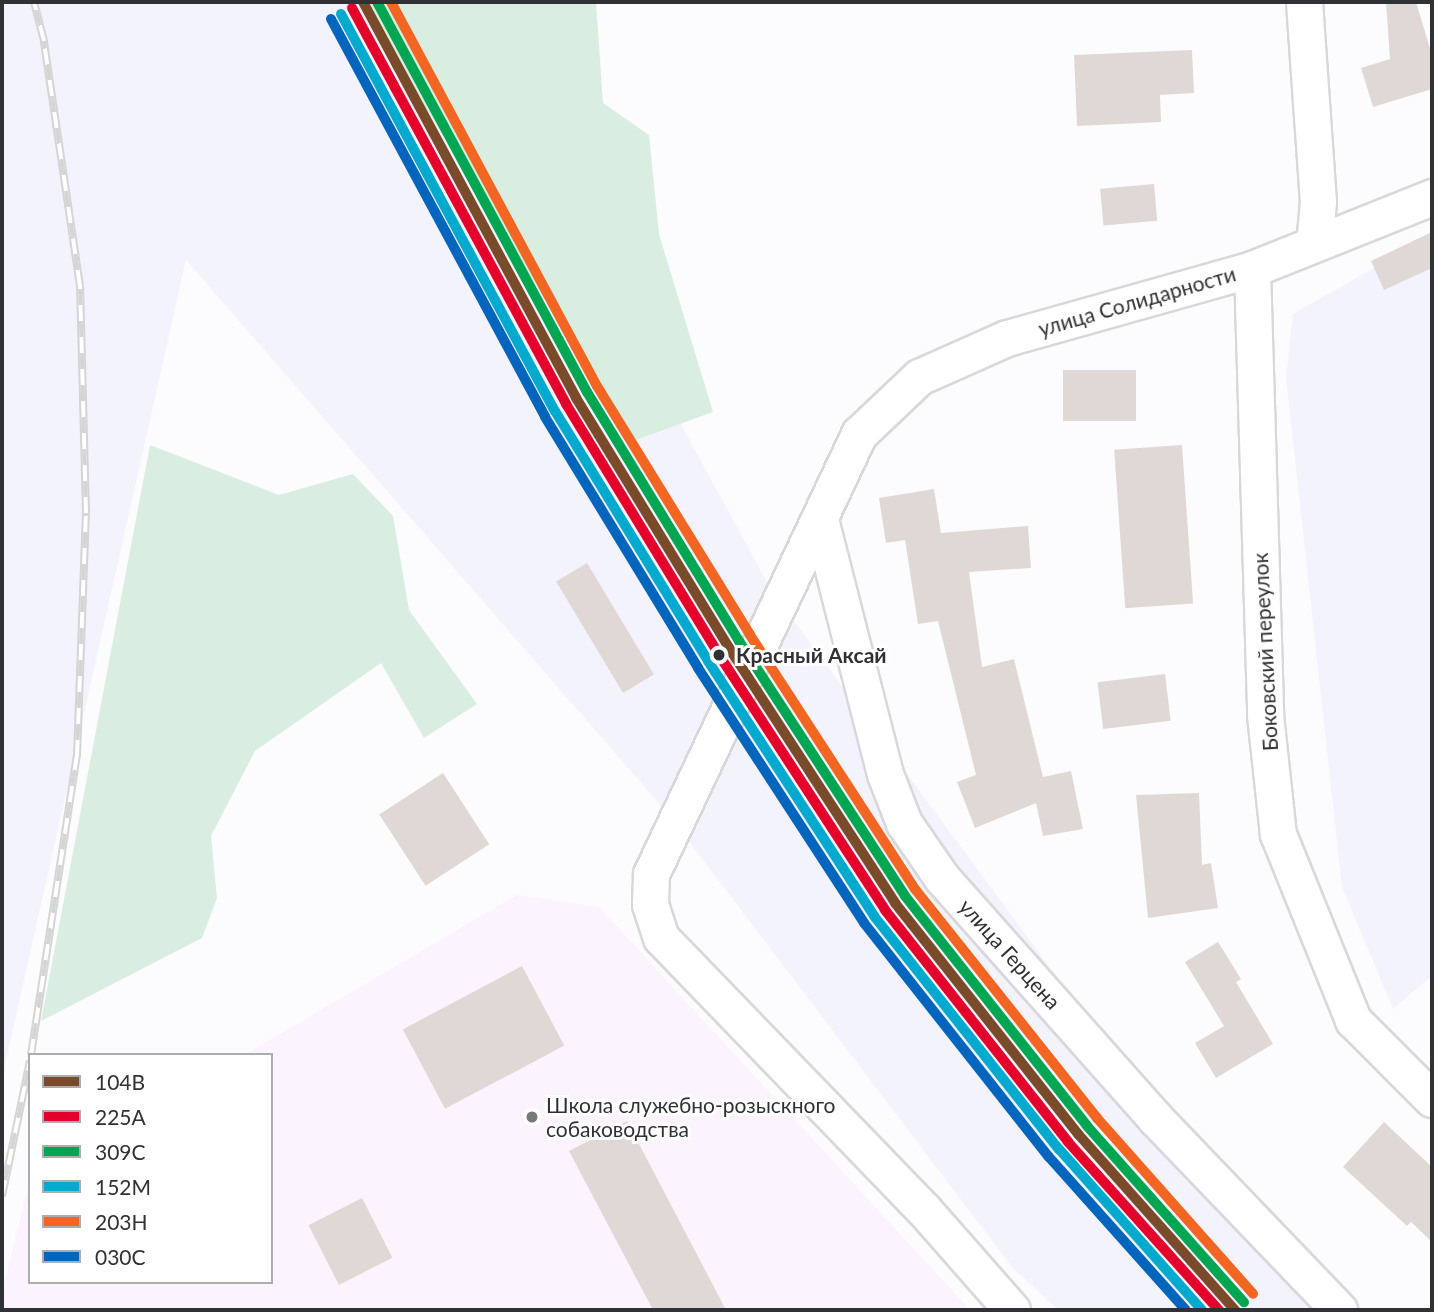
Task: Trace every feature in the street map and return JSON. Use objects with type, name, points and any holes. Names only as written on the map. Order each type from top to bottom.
[{"type":"street","points":[[1304,2],[1318,202],[1314,244]]},
{"type":"street","name":"улица Солидарности","points":[[820,519],[859,434],[919,377],[1007,338],[1252,269],[1432,197]]},
{"type":"street","name":"Боковский переулок","points":[[1252,269],[1265,715],[1278,834],[1353,1020],[1432,1099]]},
{"type":"street","points":[[820,519],[651,874],[650,904],[661,938],[924,1210],[1012,1310]]},
{"type":"street","name":"улица Герцена","points":[[820,519],[885,774],[904,823],[942,878],[1145,1107],[1339,1310]]},
{"type":"shaded area","points":[[2,2],[451,2],[772,591],[1161,1118],[1356,1310],[1058,1310],[1012,1267],[669,815],[186,260],[2,1078]]},
{"type":"shaded area","points":[[1432,235],[1432,976],[1393,1009],[1342,887],[1286,378],[1293,314]]},
{"type":"shaded area","name":"Школа служебно-розыскного собаководства","points":[[517,895],[599,907],[970,1310],[2,1310],[2,1292],[28,1188],[28,1284],[273,1284],[273,1053],[247,1053]]},
{"type":"green space","points":[[360,2],[596,2],[603,103],[649,135],[659,234],[713,412],[633,441]]},
{"type":"green space","points":[[150,445],[279,495],[353,474],[393,516],[409,610],[477,704],[424,738],[381,663],[255,751],[211,836],[217,898],[202,938],[41,1021]]},
{"type":"building","points":[[1386,2],[1416,2],[1432,55],[1432,89],[1373,107],[1361,68],[1390,59]]},
{"type":"building","points":[[1192,50],[1194,93],[1160,95],[1161,122],[1077,126],[1074,55]]},
{"type":"building","points":[[1154,184],[1157,221],[1103,226],[1100,189]]},
{"type":"building","points":[[1432,232],[1432,268],[1384,290],[1371,261]]},
{"type":"building","points":[[1063,370],[1136,370],[1136,421],[1063,421]]},
{"type":"building","points":[[1182,445],[1193,604],[1125,608],[1114,450]]},
{"type":"building","points":[[934,489],[941,533],[1028,526],[1031,568],[969,572],[982,667],[1014,659],[1043,777],[1071,771],[1083,829],[1043,836],[1036,803],[975,828],[957,782],[976,775],[938,621],[918,624],[905,540],[886,543],[879,498]]},
{"type":"building","points":[[587,563],[654,674],[623,693],[556,582]]},
{"type":"building","points":[[1165,674],[1171,721],[1103,729],[1098,682]]},
{"type":"building","points":[[443,773],[489,844],[426,886],[379,814]]},
{"type":"building","points":[[1199,793],[1202,865],[1211,863],[1218,908],[1148,918],[1136,795]]},
{"type":"building","points":[[1218,942],[1241,979],[1236,982],[1273,1044],[1216,1078],[1195,1043],[1224,1026],[1185,962]]},
{"type":"building","points":[[522,966],[564,1045],[445,1109],[403,1029]]},
{"type":"building","points":[[627,1121],[726,1310],[653,1310],[569,1151]]},
{"type":"building","points":[[1384,1122],[1432,1167],[1432,1242],[1411,1222],[1407,1226],[1343,1167]]},
{"type":"building","points":[[362,1198],[392,1258],[339,1285],[309,1225]]},
{"type":"railway","points":[[31,1053],[77,756],[86,513],[80,286],[44,41],[34,2]]},
{"type":"railway","points":[[2,1196],[28,1071]]},
{"type":"transit line","name":"104В","points":[[363,2],[576,398],[729,648],[895,903],[1078,1134],[1235,1310]]},
{"type":"transit line","name":"309С","points":[[377,2],[587,392],[739,641],[905,896],[1087,1126],[1244,1302]]},
{"type":"transit line","name":"203Н","points":[[391,2],[597,386],[750,635],[915,889],[1097,1118],[1253,1294]]},
{"type":"transit line","name":"225А","points":[[352,8],[566,404],[719,655],[885,910],[1068,1142],[1219,1310]]},
{"type":"transit line","name":"152М","points":[[341,14],[555,411],[708,661],[874,916],[1059,1149],[1202,1310]]},
{"type":"transit line","name":"030C","points":[[331,19],[545,417],[698,668],[864,923],[1049,1157],[1186,1310]]},
{"type":"place","name":"Красный Аксай","points":[[719,655]]},
{"type":"place","name":"Школа служебно-розыскного собаководства","points":[[532,1117]]}]
